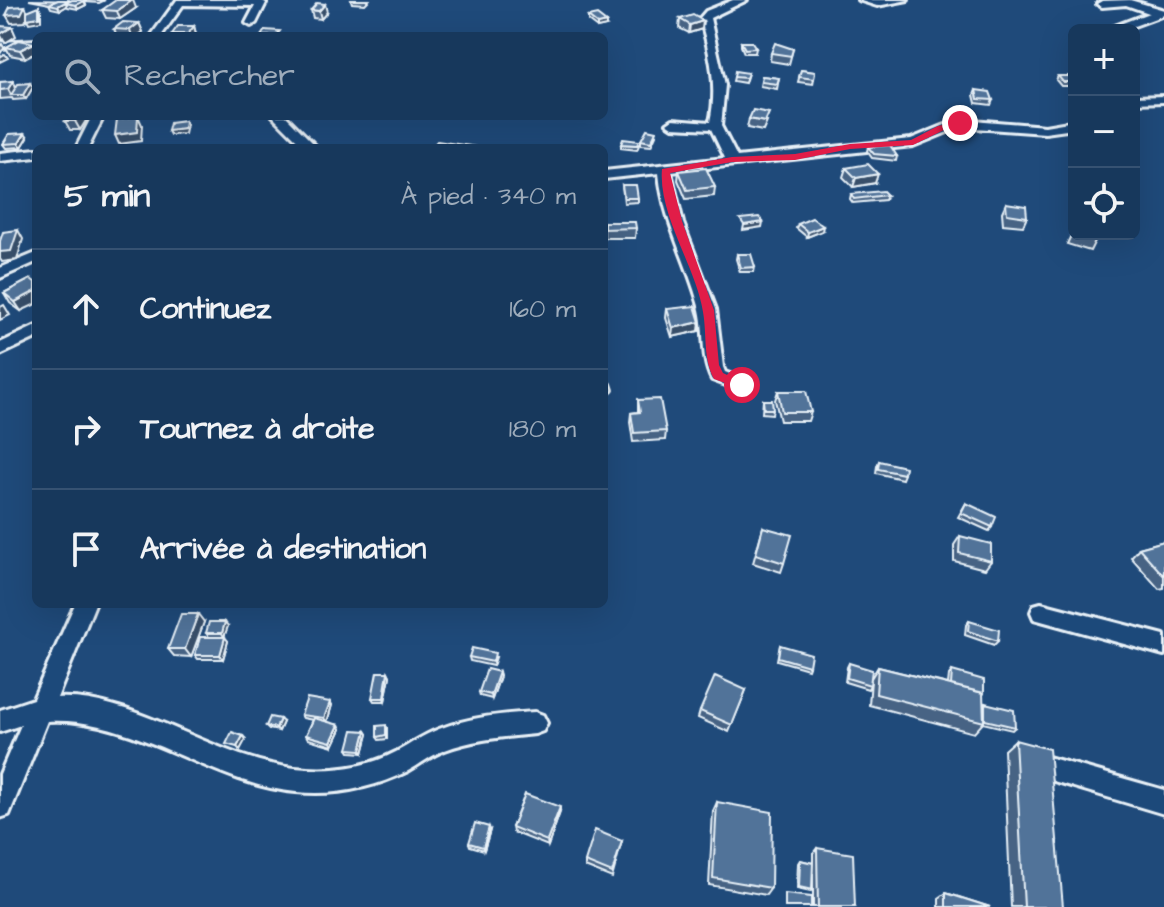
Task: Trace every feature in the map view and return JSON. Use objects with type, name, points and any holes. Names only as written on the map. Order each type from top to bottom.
[{"type":"street","points":[[732,160],[715,126],[720,107],[720,77],[715,43],[705,18],[709,13],[742,0]]},
{"type":"street","points":[[863,0],[877,3],[903,0]]},
{"type":"street","points":[[1102,4],[1118,0],[1161,12]]},
{"type":"street","points":[[159,32],[182,1],[261,3],[251,23]]},
{"type":"street","points":[[1129,24],[1161,12]]},
{"type":"street","points":[[0,45],[32,43]]},
{"type":"street","points":[[1140,100],[1164,99]]},
{"type":"street","points":[[84,144],[96,120]]},
{"type":"street","points":[[283,120],[308,144]]},
{"type":"street","points":[[673,123],[715,126]]},
{"type":"street","points":[[608,175],[913,142],[941,128],[960,123],[1041,131],[1068,126]]},
{"type":"street","points":[[0,157],[32,153]]},
{"type":"street","points":[[665,171],[677,221],[708,310],[713,365],[718,376],[742,385]]},
{"type":"street","points":[[0,273],[32,259]]},
{"type":"street","points":[[0,350],[32,333]]},
{"type":"street","points":[[0,806],[14,765],[44,707],[83,608]]},
{"type":"street","points":[[1041,612],[1164,645]]},
{"type":"street","points":[[0,721],[44,707],[101,714],[260,774],[304,781],[346,781],[372,775],[428,744],[458,734],[535,723]]},
{"type":"street","points":[[1048,769],[1164,802]]},
{"type":"building","points":[[69,0],[58,6],[49,4]]},
{"type":"building","points":[[116,0],[132,0],[117,11],[102,10]]},
{"type":"building","points":[[84,1],[76,5],[66,3]]},
{"type":"building","points":[[317,3],[325,4],[319,11],[311,10]]},
{"type":"building","points":[[25,6],[21,14],[6,15],[10,7]]},
{"type":"building","points":[[39,6],[39,17],[27,19],[27,11]]},
{"type":"building","points":[[597,15],[606,22],[597,24],[588,17]]},
{"type":"building","points":[[693,15],[703,21],[690,25],[680,19]]},
{"type":"building","points":[[123,22],[139,23],[130,30],[114,29]]},
{"type":"building","points":[[0,26],[12,27],[0,34]]},
{"type":"building","points":[[178,26],[194,26],[190,32],[174,32]]},
{"type":"building","points":[[19,40],[32,43],[20,50],[6,47]]},
{"type":"building","points":[[741,42],[752,42],[756,48],[745,49]]},
{"type":"building","points":[[775,43],[793,49],[791,56],[771,53]]},
{"type":"building","points":[[801,70],[815,72],[814,79],[799,77]]},
{"type":"building","points":[[735,71],[748,73],[746,78],[734,77]]},
{"type":"building","points":[[762,76],[779,78],[777,84],[761,82]]},
{"type":"building","points":[[1058,76],[1068,76],[1068,82],[1063,82]]},
{"type":"building","points":[[13,81],[8,89],[0,90],[0,82]]},
{"type":"building","points":[[30,83],[23,95],[11,95],[18,84]]},
{"type":"building","points":[[976,90],[990,92],[993,100],[978,99]]},
{"type":"building","points":[[753,110],[769,113],[765,122],[749,119]]},
{"type":"building","points":[[117,120],[138,120],[137,132],[115,135]]},
{"type":"building","points":[[185,121],[184,129],[168,131],[170,123]]},
{"type":"building","points":[[647,129],[656,131],[651,142],[641,140]]},
{"type":"building","points":[[25,133],[19,143],[3,144],[9,134]]},
{"type":"building","points":[[623,139],[639,141],[637,145],[621,144]]},
{"type":"building","points":[[890,145],[897,156],[874,154],[868,147]]},
{"type":"building","points":[[868,164],[878,174],[856,178],[846,168]]},
{"type":"building","points":[[702,166],[703,169],[689,170],[687,167]]},
{"type":"building","points":[[706,168],[715,187],[687,190],[679,171]]},
{"type":"building","points":[[622,185],[636,185],[638,198],[624,198]]},
{"type":"building","points":[[883,191],[887,195],[854,199],[851,194]]},
{"type":"building","points":[[1006,203],[1026,206],[1027,217],[1007,214]]},
{"type":"building","points":[[759,217],[763,222],[744,225],[740,219]]},
{"type":"building","points":[[812,218],[823,226],[808,232],[798,224]]},
{"type":"building","points":[[608,222],[635,222],[636,228],[608,229]]},
{"type":"building","points":[[18,230],[11,251],[0,252],[3,232]]},
{"type":"building","points":[[737,254],[751,254],[755,267],[741,268]]},
{"type":"building","points":[[32,280],[32,293],[15,302],[4,293]]},
{"type":"building","points":[[695,306],[700,322],[673,328],[667,309]]},
{"type":"building","points":[[778,391],[806,391],[811,412],[782,412]]},
{"type":"building","points":[[660,399],[666,431],[634,433],[631,413],[640,412],[638,400]]},
{"type":"building","points":[[763,400],[772,400],[773,409],[764,409]]},
{"type":"building","points":[[879,461],[905,467],[904,474],[878,469]]},
{"type":"building","points":[[966,503],[996,517],[992,527],[961,513]]},
{"type":"building","points":[[763,527],[792,535],[784,563],[756,554]]},
{"type":"building","points":[[960,536],[991,544],[991,561],[959,553]]},
{"type":"building","points":[[1164,541],[1164,576],[1139,548]]},
{"type":"building","points":[[181,614],[198,614],[185,649],[168,649]]},
{"type":"building","points":[[969,621],[999,630],[998,641],[968,631]]},
{"type":"building","points":[[209,622],[225,622],[222,633],[206,633]]},
{"type":"building","points":[[200,637],[225,637],[220,655],[195,655]]},
{"type":"building","points":[[780,645],[811,654],[809,666],[778,657]]},
{"type":"building","points":[[472,648],[495,653],[493,662],[469,657]]},
{"type":"building","points":[[849,663],[872,670],[870,685],[847,678]]},
{"type":"building","points":[[878,667],[983,693],[984,722],[876,694]]},
{"type":"building","points":[[487,669],[499,672],[491,695],[479,692]]},
{"type":"building","points":[[952,671],[984,680],[984,693],[951,685]]},
{"type":"building","points":[[377,672],[388,672],[384,698],[372,698]]},
{"type":"building","points":[[715,676],[746,690],[732,725],[700,711]]},
{"type":"building","points":[[307,698],[330,702],[324,718],[301,715]]},
{"type":"building","points":[[985,703],[1014,710],[1015,727],[985,720]]},
{"type":"building","points":[[270,717],[280,719],[276,728],[266,726]]},
{"type":"building","points":[[314,718],[339,725],[331,742],[306,735]]},
{"type":"building","points":[[386,725],[386,735],[377,737],[377,726]]},
{"type":"building","points":[[353,730],[366,731],[361,750],[348,749]]},
{"type":"building","points":[[232,732],[243,736],[237,747],[226,744]]},
{"type":"building","points":[[1015,740],[1049,749],[1063,907],[1024,907]]},
{"type":"building","points":[[525,794],[560,807],[547,841],[512,827]]},
{"type":"building","points":[[717,802],[772,812],[771,888],[713,878]]},
{"type":"building","points":[[475,823],[489,827],[483,847],[469,843]]},
{"type":"building","points":[[595,830],[622,841],[612,873],[585,862]]},
{"type":"building","points":[[817,848],[853,854],[855,907],[818,907]]},
{"type":"building","points":[[800,860],[813,863],[812,890],[799,887]]},
{"type":"building","points":[[946,893],[990,907],[946,907]]},
{"type":"building","points":[[785,894],[811,897],[811,907],[785,907]]},
{"type":"route","points":[[742,385],[729,383],[718,376],[713,365],[708,310],[665,183],[665,171],[732,160],[795,157],[850,147],[913,142],[941,128],[960,123]]}]
